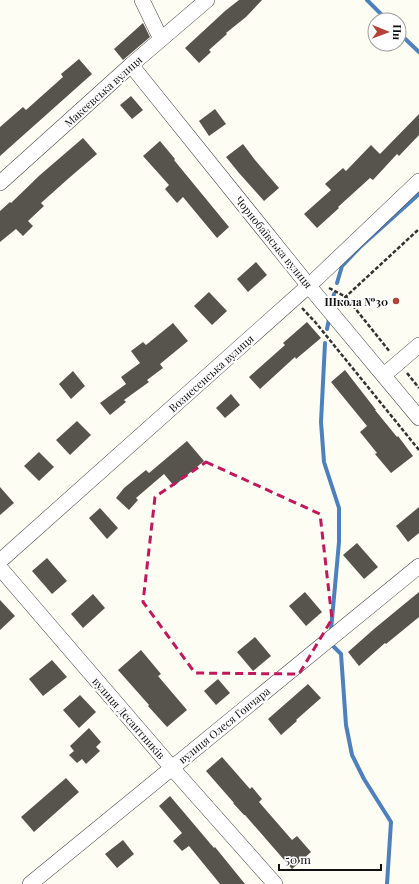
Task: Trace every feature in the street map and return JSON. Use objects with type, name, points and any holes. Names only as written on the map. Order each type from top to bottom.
[{"type":"street","points":[[142,0],[161,39]]},
{"type":"street","name":"Макеєвська вулиця","points":[[0,183],[131,65],[207,0]]},
{"type":"street","name":"Чорнобаївська вулиця","points":[[131,65],[311,282],[330,311],[419,418]]},
{"type":"street","name":"Вознесенська вулиця","points":[[0,561],[294,299],[419,181]]},
{"type":"street","points":[[384,375],[419,345]]},
{"type":"street","name":"вулиця Олеся Гончара","points":[[30,884],[419,566]]},
{"type":"street","name":"вулиця Десантників","points":[[0,568],[172,768],[275,884]]},
{"type":"path","points":[[316,323],[419,229]]},
{"type":"path","points":[[311,282],[346,297],[419,388]]},
{"type":"path","points":[[294,299],[316,323],[419,450]]},
{"type":"highlighted area","points":[[206,462],[320,514],[332,619],[299,674],[195,673],[143,602],[155,497]]},
{"type":"building","points":[[239,0],[262,0],[246,17],[226,33],[227,34],[209,50],[211,52],[199,63],[185,48]]},
{"type":"building","points":[[143,23],[150,37],[123,60],[114,49]]},
{"type":"building","points":[[79,59],[92,74],[0,156],[0,127],[23,107],[26,110],[63,77],[61,74]]},
{"type":"building","points":[[131,96],[143,110],[132,119],[120,105]]},
{"type":"building","points":[[215,109],[226,124],[209,136],[199,121]]},
{"type":"building","points":[[419,114],[419,135],[399,156],[397,154],[373,180],[370,178],[317,228],[304,214],[331,190],[325,184],[343,168],[346,171],[371,145],[380,154]]},
{"type":"building","points":[[83,138],[97,154],[41,203],[44,206],[28,221],[33,226],[23,236],[16,229],[0,242],[0,211],[10,202],[11,203],[40,175]]},
{"type":"building","points":[[160,141],[229,227],[217,238],[183,197],[177,203],[165,189],[169,185],[143,156]]},
{"type":"building","points":[[243,144],[279,188],[264,201],[226,157]]},
{"type":"building","points":[[256,262],[267,275],[248,292],[237,279]]},
{"type":"building","points":[[209,292],[227,311],[212,325],[194,306]]},
{"type":"building","points":[[307,322],[321,338],[296,359],[295,357],[260,389],[249,377],[285,345],[283,343]]},
{"type":"building","points":[[173,323],[188,341],[160,364],[163,368],[147,380],[149,382],[124,400],[126,402],[110,415],[100,403],[126,384],[121,377],[140,363],[131,351],[143,342],[146,345]]},
{"type":"building","points":[[345,370],[375,410],[413,456],[391,473],[375,454],[377,453],[360,432],[367,426],[331,382]]},
{"type":"building","points":[[73,371],[85,386],[71,399],[59,384]]},
{"type":"building","points":[[231,394],[240,405],[225,418],[216,408]]},
{"type":"building","points":[[77,421],[91,435],[70,455],[56,440]]},
{"type":"building","points":[[187,441],[204,461],[174,486],[164,474],[136,498],[138,500],[129,510],[116,498],[124,488],[146,470],[149,473]]},
{"type":"building","points":[[39,452],[54,467],[39,481],[24,466]]},
{"type":"building","points":[[0,487],[14,503],[0,515]]},
{"type":"building","points":[[419,507],[419,533],[408,542],[396,526]]},
{"type":"building","points":[[100,508],[118,528],[107,539],[89,518]]},
{"type":"building","points":[[357,543],[378,567],[364,579],[343,555]]},
{"type":"building","points":[[47,558],[67,581],[52,594],[32,571]]},
{"type":"building","points":[[305,592],[322,612],[306,626],[289,606]]},
{"type":"building","points":[[419,592],[419,617],[386,644],[385,643],[359,666],[348,652]]},
{"type":"building","points":[[93,594],[105,608],[83,628],[71,614]]},
{"type":"building","points":[[0,600],[15,616],[0,630]]},
{"type":"building","points":[[255,637],[271,656],[253,671],[237,652]]},
{"type":"building","points":[[141,650],[161,674],[158,676],[187,710],[167,727],[118,670]]},
{"type":"building","points":[[52,660],[67,677],[43,696],[29,679]]},
{"type":"building","points":[[218,679],[230,693],[216,705],[204,691]]},
{"type":"building","points":[[308,684],[321,698],[281,735],[268,719]]},
{"type":"building","points":[[80,695],[96,712],[79,728],[63,710]]},
{"type":"building","points":[[89,728],[101,742],[96,747],[100,751],[86,764],[82,759],[77,763],[69,755],[74,751],[70,746]]},
{"type":"building","points":[[222,757],[250,789],[252,787],[262,799],[259,802],[292,840],[297,836],[311,852],[292,869],[206,771]]},
{"type":"building","points":[[66,778],[79,792],[34,832],[21,817]]},
{"type":"building","points":[[170,796],[245,884],[220,884],[189,846],[182,851],[173,841],[182,833],[159,806]]},
{"type":"building","points":[[123,840],[134,854],[117,868],[105,854]]},
{"type":"waterway","points":[[367,0],[379,12]]},
{"type":"waterway","points":[[407,41],[419,52]]},
{"type":"waterway","points":[[337,283],[342,266],[360,247],[419,194]]},
{"type":"waterway","points":[[332,305],[334,294]]},
{"type":"waterway","points":[[327,329],[329,319]]},
{"type":"waterway","points":[[325,343],[321,422],[324,462],[339,508],[339,542],[331,630]]},
{"type":"waterway","points":[[333,646],[341,654],[346,725],[352,755],[364,779],[391,822],[387,884]]},
{"type":"place","name":"Школа №30","points":[[396,301]]}]
